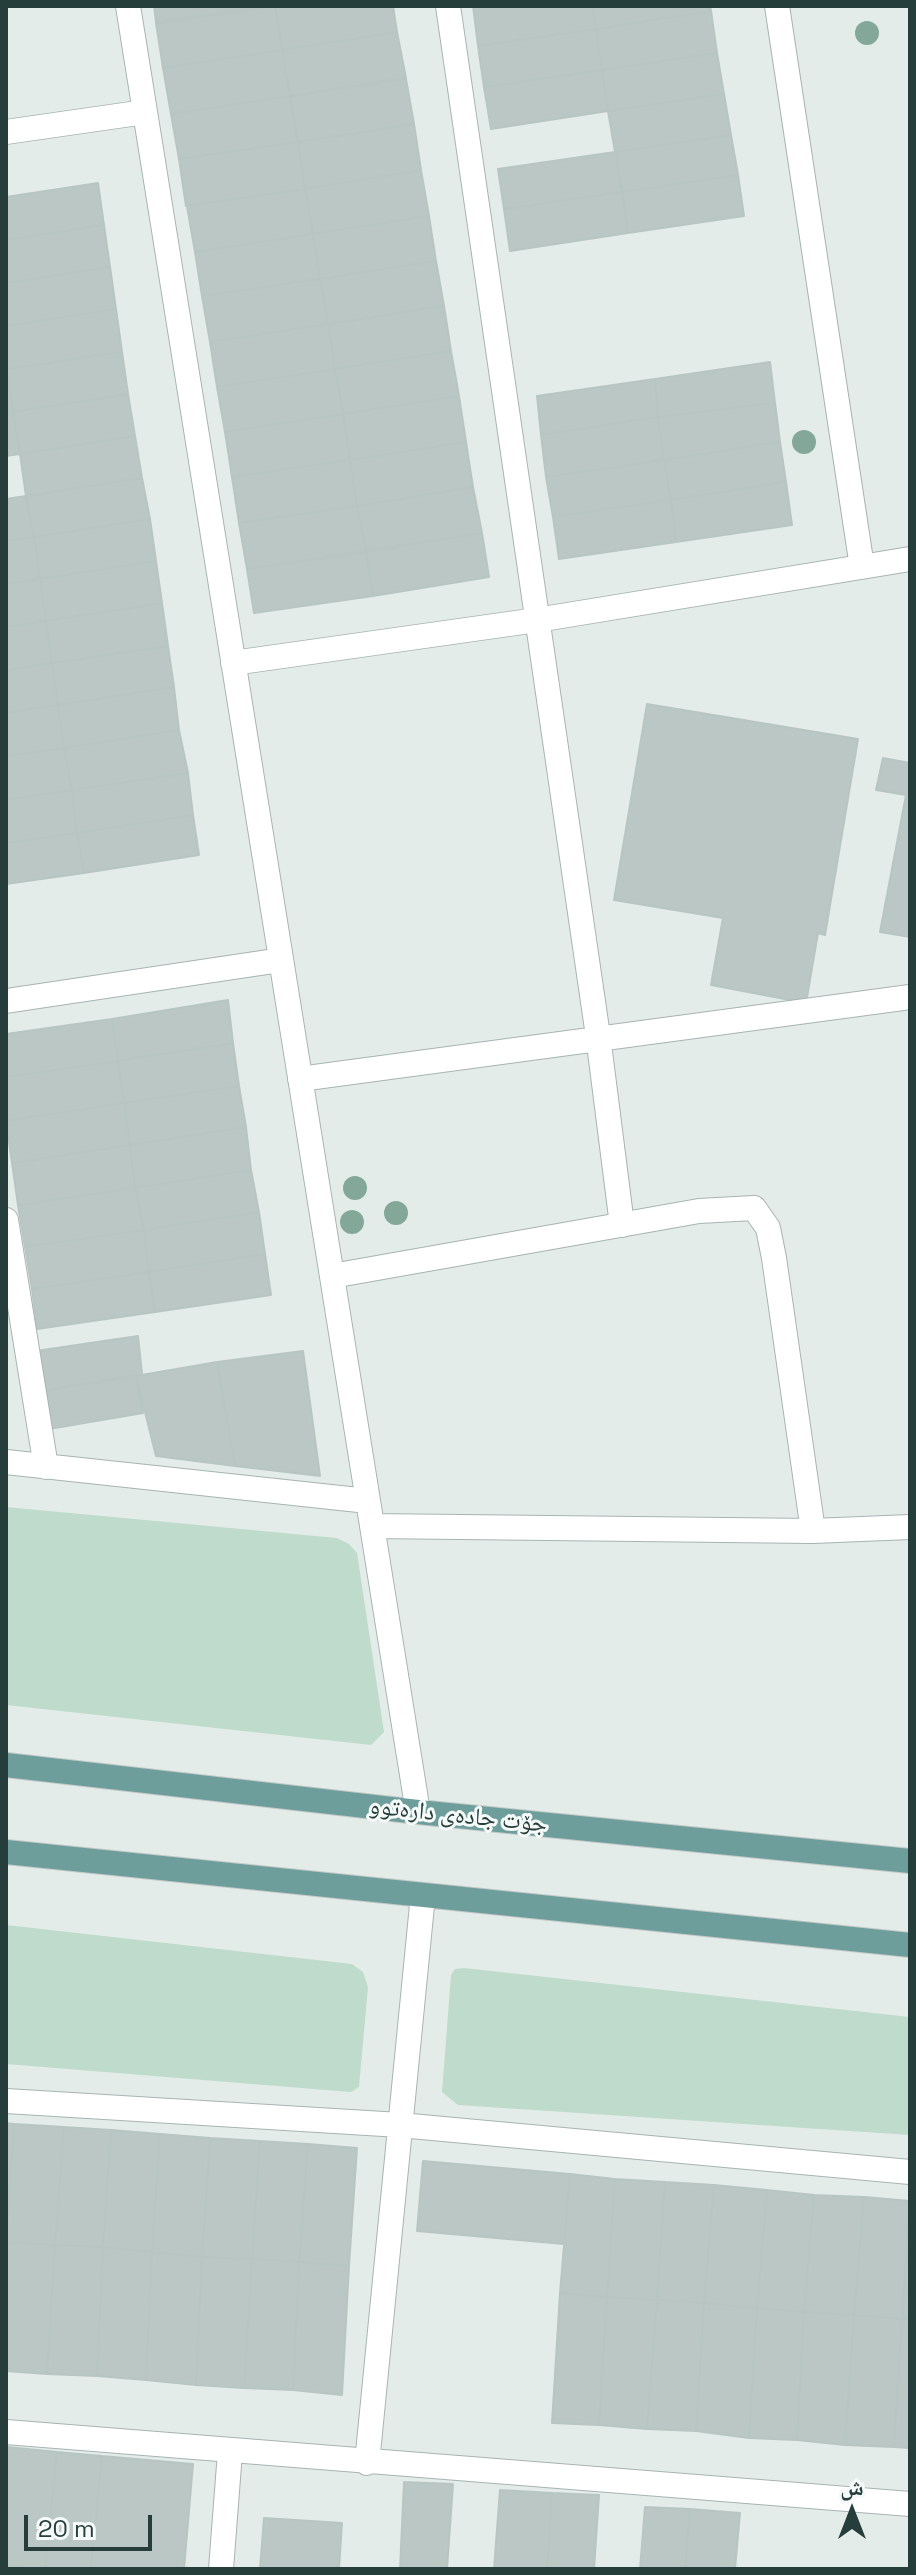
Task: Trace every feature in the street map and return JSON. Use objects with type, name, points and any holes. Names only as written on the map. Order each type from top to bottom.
[{"type":"main road","name":"جۆت جادەی دارەتوو","points":[[6,1765],[418,1812],[910,1861]]},
{"type":"main road","points":[[6,1852],[910,1945]]},
{"type":"street","points":[[128,6],[418,1812]]},
{"type":"street","points":[[448,6],[598,1036],[622,1225]]},
{"type":"street","points":[[777,6],[862,567]]},
{"type":"street","points":[[6,132],[145,112]]},
{"type":"street","points":[[233,663],[537,620],[910,559]]},
{"type":"street","points":[[6,1001],[281,960]]},
{"type":"street","points":[[300,1079],[598,1036],[910,997]]},
{"type":"street","points":[[332,1276],[728,1207],[754,1208],[768,1228],[813,1531]]},
{"type":"street","points":[[6,1220],[46,1467]]},
{"type":"street","points":[[6,1462],[368,1501]]},
{"type":"street","points":[[372,1526],[813,1531],[910,1527]]},
{"type":"street","points":[[367,2463],[423,1895]]},
{"type":"street","points":[[6,2101],[400,2125],[910,2172]]},
{"type":"street","points":[[6,2432],[910,2504]]},
{"type":"street","points":[[221,2569],[230,2452]]},
{"type":"green space","points":[[6,1507],[337,1538],[349,1544],[357,1553],[384,1732],[371,1745],[6,1705]]},
{"type":"green space","points":[[6,1925],[352,1964],[363,1972],[368,1987],[359,2087],[351,2092],[6,2064]]},
{"type":"green space","points":[[455,1969],[910,2017],[910,2135],[458,2105],[442,2092],[451,1975]]},
{"type":"building","points":[[154,6],[268,6],[156,22]]},
{"type":"building","points":[[275,6],[282,50],[163,68],[156,23]]},
{"type":"building","points":[[275,6],[393,6],[397,32],[282,50]]},
{"type":"building","points":[[473,6],[593,6],[596,29],[478,46]]},
{"type":"building","points":[[593,6],[710,6],[711,11],[596,29]]},
{"type":"building","points":[[711,11],[717,53],[602,70],[596,29]]},
{"type":"building","points":[[596,29],[602,70],[484,87],[478,46]]},
{"type":"building","points":[[397,32],[406,78],[290,96],[282,50]]},
{"type":"building","points":[[282,50],[290,96],[171,114],[163,68]]},
{"type":"building","points":[[717,53],[724,94],[608,111],[602,70]]},
{"type":"building","points":[[602,70],[608,111],[491,129],[484,87]]},
{"type":"building","points":[[406,79],[414,124],[298,142],[290,96]]},
{"type":"building","points":[[724,94],[731,135],[615,152],[608,111]]},
{"type":"building","points":[[290,96],[298,142],[179,159],[171,114]]},
{"type":"building","points":[[414,124],[421,170],[305,189],[298,142]]},
{"type":"building","points":[[731,135],[738,175],[622,192],[615,152]]},
{"type":"building","points":[[298,142],[305,189],[186,206],[179,159]]},
{"type":"building","points":[[615,152],[622,192],[504,209],[498,169]]},
{"type":"building","points":[[421,170],[429,216],[313,234],[305,189]]},
{"type":"building","points":[[738,175],[744,216],[628,233],[622,192]]},
{"type":"building","points":[[98,183],[104,225],[6,240],[6,197]]},
{"type":"building","points":[[305,189],[313,234],[195,252],[187,206]]},
{"type":"building","points":[[622,192],[628,233],[510,251],[504,209]]},
{"type":"building","points":[[429,216],[436,261],[320,279],[313,234]]},
{"type":"building","points":[[104,225],[110,267],[6,283],[6,240]]},
{"type":"building","points":[[313,234],[320,279],[202,296],[195,252]]},
{"type":"building","points":[[436,261],[444,306],[328,324],[320,279]]},
{"type":"building","points":[[110,267],[116,309],[6,326],[6,283]]},
{"type":"building","points":[[320,279],[328,324],[210,342],[202,296]]},
{"type":"building","points":[[444,306],[451,351],[335,369],[328,324]]},
{"type":"building","points":[[116,309],[122,352],[7,369],[6,326]]},
{"type":"building","points":[[328,324],[335,369],[217,387],[210,342]]},
{"type":"building","points":[[451,351],[459,396],[343,414],[335,369]]},
{"type":"building","points":[[122,352],[128,394],[13,412],[7,369]]},
{"type":"building","points":[[770,362],[775,403],[658,417],[655,379]]},
{"type":"building","points":[[335,369],[343,414],[225,432],[217,387]]},
{"type":"building","points":[[6,370],[13,412],[6,413]]},
{"type":"building","points":[[655,379],[658,417],[541,435],[537,396]]},
{"type":"building","points":[[128,394],[135,436],[20,454],[13,412]]},
{"type":"building","points":[[459,396],[466,442],[350,460],[343,414]]},
{"type":"building","points":[[775,403],[780,442],[664,460],[658,417]]},
{"type":"building","points":[[13,412],[20,454],[6,456],[6,413]]},
{"type":"building","points":[[343,414],[350,460],[232,477],[225,432]]},
{"type":"building","points":[[658,417],[664,460],[546,477],[541,435]]},
{"type":"building","points":[[135,436],[142,478],[26,496],[20,454]]},
{"type":"building","points":[[466,442],[473,487],[357,506],[350,460]]},
{"type":"building","points":[[780,442],[786,482],[671,500],[664,460]]},
{"type":"building","points":[[350,460],[357,506],[239,523],[232,477]]},
{"type":"building","points":[[664,460],[671,500],[553,517],[546,477]]},
{"type":"building","points":[[142,478],[150,519],[34,537],[26,496]]},
{"type":"building","points":[[786,482],[792,525],[676,542],[671,500]]},
{"type":"building","points":[[473,487],[482,533],[366,551],[357,506]]},
{"type":"building","points":[[26,496],[34,537],[6,541],[6,499]]},
{"type":"building","points":[[671,500],[676,542],[559,559],[553,517]]},
{"type":"building","points":[[357,506],[366,551],[247,569],[239,523]]},
{"type":"building","points":[[150,519],[156,561],[40,579],[34,537]]},
{"type":"building","points":[[482,533],[489,577],[373,596],[366,552]]},
{"type":"building","points":[[34,537],[40,579],[6,584],[6,541]]},
{"type":"building","points":[[366,552],[373,596],[254,613],[247,569]]},
{"type":"building","points":[[156,561],[162,603],[46,621],[40,579]]},
{"type":"building","points":[[40,579],[46,621],[6,627],[6,584]]},
{"type":"building","points":[[162,603],[168,646],[52,663],[46,621]]},
{"type":"building","points":[[46,621],[52,663],[6,670],[6,627]]},
{"type":"building","points":[[168,646],[174,687],[58,705],[52,663]]},
{"type":"building","points":[[52,663],[58,705],[6,713],[6,670]]},
{"type":"building","points":[[174,687],[179,730],[64,748],[58,705]]},
{"type":"building","points":[[647,704],[858,739],[825,935],[818,933],[806,1003],[711,985],[723,918],[614,900]]},
{"type":"building","points":[[58,705],[64,748],[6,756],[6,713]]},
{"type":"building","points":[[179,730],[188,773],[72,790],[64,748]]},
{"type":"building","points":[[64,748],[72,790],[6,800],[6,756]]},
{"type":"building","points":[[883,758],[910,763],[910,937],[880,932],[906,795],[876,790]]},
{"type":"building","points":[[188,773],[193,815],[77,833],[72,790]]},
{"type":"building","points":[[72,790],[77,833],[6,843],[6,800]]},
{"type":"building","points":[[193,815],[199,855],[84,873],[77,833]]},
{"type":"building","points":[[77,833],[84,873],[6,884],[6,843]]},
{"type":"building","points":[[228,1000],[233,1043],[118,1061],[112,1019]]},
{"type":"building","points":[[112,1019],[118,1061],[6,1077],[6,1034]]},
{"type":"building","points":[[233,1043],[239,1086],[124,1103],[118,1061]]},
{"type":"building","points":[[118,1061],[124,1103],[6,1121],[6,1077]]},
{"type":"building","points":[[239,1086],[246,1127],[130,1145],[124,1103]]},
{"type":"building","points":[[124,1103],[130,1145],[12,1163],[6,1121]]},
{"type":"building","points":[[246,1127],[251,1170],[135,1188],[130,1145]]},
{"type":"building","points":[[130,1145],[135,1188],[18,1205],[12,1163]]},
{"type":"building","points":[[251,1170],[259,1212],[144,1230],[135,1188]]},
{"type":"building","points":[[135,1188],[144,1230],[25,1247],[18,1205]]},
{"type":"building","points":[[259,1212],[265,1254],[149,1272],[144,1230]]},
{"type":"building","points":[[144,1230],[149,1272],[32,1289],[25,1247]]},
{"type":"building","points":[[265,1254],[271,1295],[155,1312],[149,1272]]},
{"type":"building","points":[[149,1272],[155,1312],[37,1329],[32,1289]]},
{"type":"building","points":[[138,1336],[142,1374],[43,1391],[36,1351]]},
{"type":"building","points":[[303,1351],[320,1476],[235,1466],[217,1362]]},
{"type":"building","points":[[217,1362],[235,1466],[156,1456],[136,1376]]},
{"type":"building","points":[[136,1376],[143,1413],[49,1429],[43,1391]]},
{"type":"building","points":[[6,2123],[14,2124],[6,2236]]},
{"type":"building","points":[[14,2124],[64,2127],[55,2245],[6,2242]]},
{"type":"building","points":[[64,2127],[111,2130],[103,2247],[55,2245]]},
{"type":"building","points":[[111,2130],[160,2134],[152,2252],[103,2247]]},
{"type":"building","points":[[160,2134],[210,2138],[202,2257],[152,2252]]},
{"type":"building","points":[[210,2138],[260,2141],[252,2259],[202,2257]]},
{"type":"building","points":[[260,2141],[308,2144],[299,2262],[252,2259]]},
{"type":"building","points":[[308,2144],[357,2148],[349,2266],[299,2262]]},
{"type":"building","points":[[423,2161],[570,2174],[564,2244],[417,2231]]},
{"type":"building","points":[[570,2174],[615,2179],[607,2297],[560,2293]]},
{"type":"building","points":[[615,2179],[665,2182],[657,2300],[607,2297]]},
{"type":"building","points":[[665,2182],[714,2185],[704,2303],[657,2300]]},
{"type":"building","points":[[714,2185],[767,2190],[757,2308],[704,2303]]},
{"type":"building","points":[[767,2190],[814,2195],[804,2312],[757,2308]]},
{"type":"building","points":[[814,2195],[864,2197],[854,2315],[804,2312]]},
{"type":"building","points":[[864,2197],[910,2201],[902,2319],[854,2315]]},
{"type":"building","points":[[910,2215],[910,2320],[902,2319]]},
{"type":"building","points":[[6,2242],[55,2245],[47,2374],[6,2371]]},
{"type":"building","points":[[55,2245],[103,2247],[97,2376],[47,2374]]},
{"type":"building","points":[[103,2247],[152,2252],[146,2380],[97,2376]]},
{"type":"building","points":[[152,2252],[202,2257],[196,2385],[146,2380]]},
{"type":"building","points":[[202,2257],[252,2259],[244,2388],[196,2385]]},
{"type":"building","points":[[252,2259],[299,2262],[293,2390],[244,2388]]},
{"type":"building","points":[[299,2262],[349,2266],[342,2395],[293,2390]]},
{"type":"building","points":[[560,2293],[607,2297],[599,2425],[552,2423]]},
{"type":"building","points":[[607,2297],[657,2300],[647,2429],[599,2425]]},
{"type":"building","points":[[657,2300],[704,2303],[696,2431],[647,2429]]},
{"type":"building","points":[[704,2303],[757,2308],[749,2438],[696,2431]]},
{"type":"building","points":[[757,2308],[804,2312],[797,2440],[749,2438]]},
{"type":"building","points":[[804,2312],[854,2315],[845,2445],[797,2440]]},
{"type":"building","points":[[854,2315],[902,2319],[894,2447],[845,2445]]},
{"type":"building","points":[[902,2319],[910,2320],[910,2448],[894,2447]]},
{"type":"building","points":[[7,2447],[57,2452],[45,2569],[6,2567]]},
{"type":"building","points":[[57,2452],[102,2456],[91,2569],[45,2569]]},
{"type":"building","points":[[102,2456],[193,2464],[184,2569],[91,2569]]},
{"type":"building","points":[[404,2482],[453,2484],[447,2569],[400,2569]]},
{"type":"building","points":[[500,2490],[552,2493],[547,2569],[494,2569]]},
{"type":"building","points":[[552,2493],[599,2495],[594,2569],[547,2569]]},
{"type":"building","points":[[645,2507],[690,2509],[685,2569],[640,2569]]},
{"type":"building","points":[[690,2509],[740,2513],[735,2569],[685,2569]]},
{"type":"building","points":[[264,2518],[342,2523],[339,2569],[260,2569]]}]
